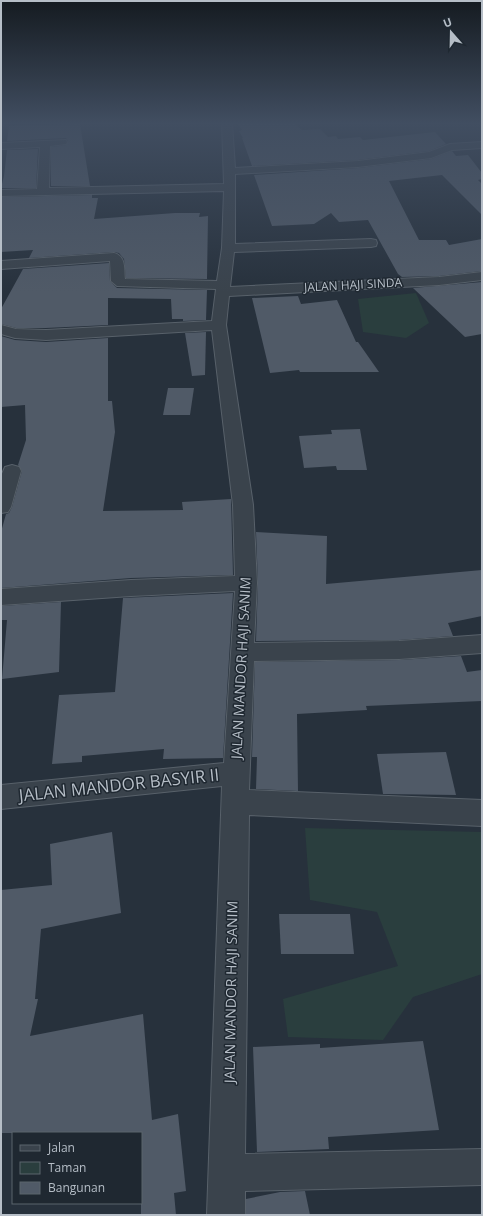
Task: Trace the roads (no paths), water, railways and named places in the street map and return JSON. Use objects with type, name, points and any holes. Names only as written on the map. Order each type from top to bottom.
[{"type":"street","points":[[43,192],[44,180]]},
{"type":"street","name":"JALAN MANDOR HAJI SANIM","points":[[226,1215],[236,773],[244,652],[246,583],[243,505],[219,325],[228,248],[230,180]]},
{"type":"street","points":[[1,193],[230,187]]},
{"type":"street","points":[[228,248],[370,243]]},
{"type":"street","name":"JALAN HAJI SINDA","points":[[1,265],[114,257],[116,259],[118,281],[122,283],[223,288],[439,281],[482,276]]},
{"type":"street","points":[[1,329],[15,333],[46,335],[219,325]]},
{"type":"street","points":[[1,507],[12,471]]},
{"type":"street","points":[[1,597],[131,588],[246,583]]},
{"type":"street","points":[[244,652],[400,650],[482,644]]},
{"type":"street","name":"JALAN MANDOR BASYIR II","points":[[1,797],[236,773]]},
{"type":"street","points":[[236,802],[482,813]]},
{"type":"street","points":[[227,1173],[482,1167]]}]
